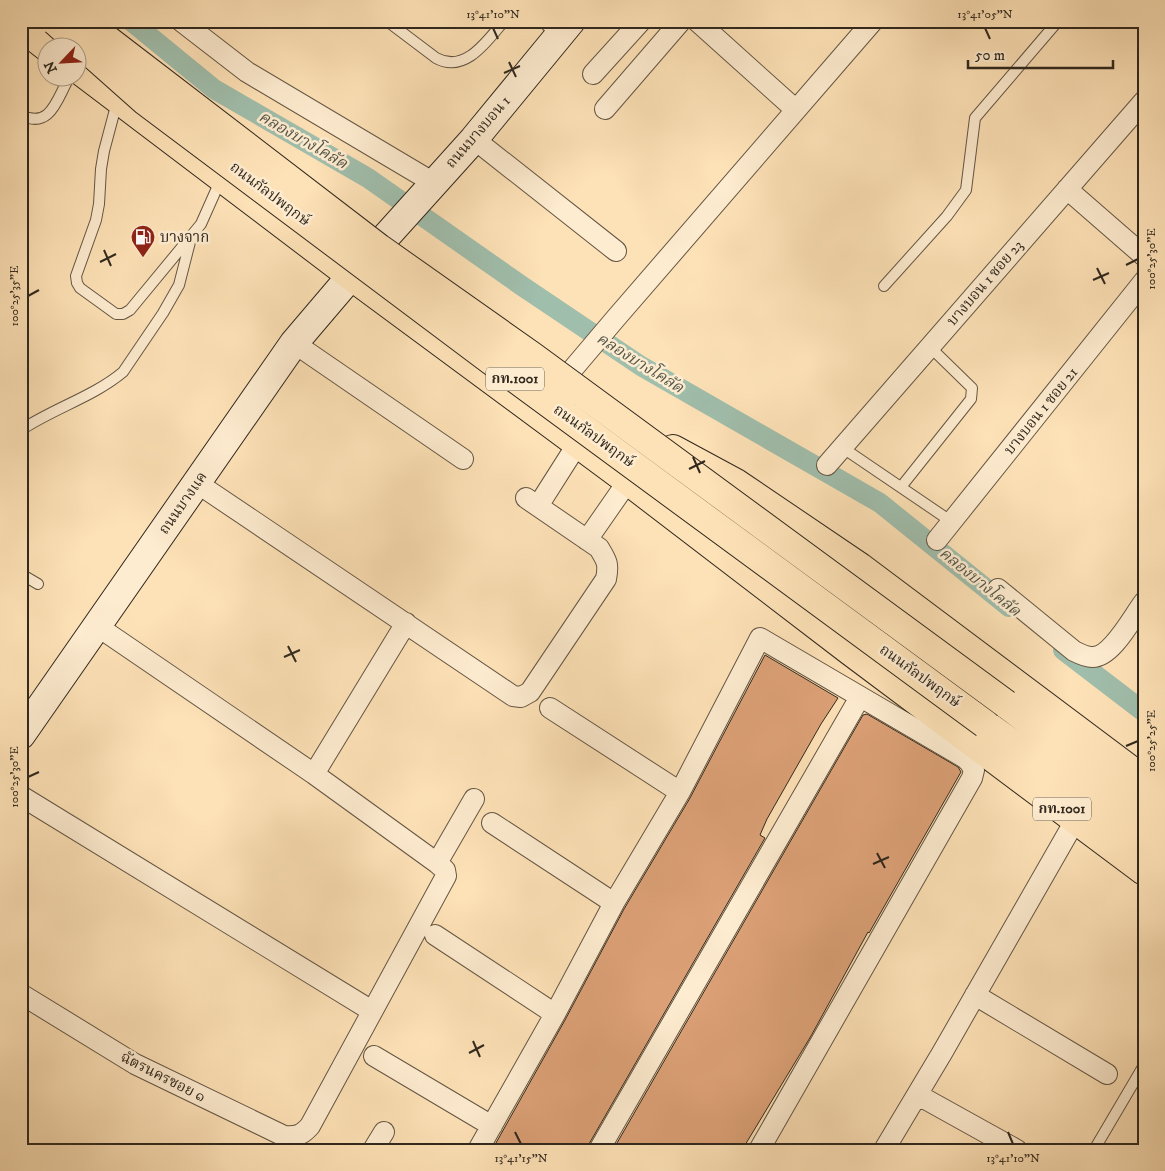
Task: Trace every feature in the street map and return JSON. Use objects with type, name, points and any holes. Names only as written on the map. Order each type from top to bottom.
[{"type":"main road","name":"ถนนกัลปพฤกษ์","points":[[55,21],[146,101],[501,368],[985,724],[1144,838]]},
{"type":"main road","name":"ถนนกัลปพฤกษ์","points":[[83,21],[379,248],[532,356],[1144,806]]},
{"type":"main road","name":"ถนนกัลปพฤกษ์","points":[[91,21],[177,88],[523,343],[574,368],[640,430],[736,483],[860,567],[1144,780]]},
{"type":"main road","name":"ถนนบางบอน 1","points":[[382,240],[474,139],[557,26]]},
{"type":"main road","points":[[21,27],[38,40]]},
{"type":"main road","name":"ถนนกัลปพฤกษ์","points":[[88,77],[351,276],[628,480],[732,561],[1144,871]]},
{"type":"main road","points":[[351,276],[382,240]]},
{"type":"main road","name":"ถนนบางแค","points":[[25,723],[97,626],[294,343],[351,276]]},
{"type":"main road","points":[[732,561],[730,551],[732,542],[746,518],[760,508],[772,507]]},
{"type":"street","points":[[181,21],[419,199]]},
{"type":"street","points":[[593,74],[641,21]]},
{"type":"street","points":[[574,368],[873,21]]},
{"type":"street","points":[[604,109],[683,22],[796,110]]},
{"type":"street","name":"บางบอน 1 ซอย 23","points":[[827,465],[1144,101]]},
{"type":"street","points":[[474,139],[616,251]]},
{"type":"street","points":[[1067,189],[1144,256]]},
{"type":"street","name":"บางบอน 1 ซอย 21","points":[[937,540],[1144,281]]},
{"type":"street","points":[[294,343],[463,459]]},
{"type":"street","points":[[197,483],[513,696],[521,697],[530,692],[606,579],[608,568],[606,559],[599,548],[532,502],[578,443]]},
{"type":"street","points":[[587,540],[628,480]]},
{"type":"street","points":[[998,589],[1074,651],[1094,658],[1112,648],[1144,602]]},
{"type":"street","points":[[314,774],[406,623]]},
{"type":"street","points":[[21,796],[372,1011],[446,876],[445,870],[437,862],[314,774],[97,626]]},
{"type":"street","points":[[478,1150],[556,1014],[614,903],[680,792],[760,638],[965,758],[974,770],[972,778],[759,1150]]},
{"type":"street","points":[[598,1150],[860,696]]},
{"type":"street","points":[[550,708],[680,792]]},
{"type":"street","points":[[437,862],[474,798]]},
{"type":"street","points":[[884,1150],[1076,819]]},
{"type":"street","points":[[492,823],[614,903]]},
{"type":"street","points":[[435,935],[556,1014]]},
{"type":"street","name":"ฉัตรนครซอย ๑","points":[[21,994],[135,1064],[284,1136],[296,1137],[303,1134],[310,1126],[372,1011]]},
{"type":"street","points":[[975,995],[1107,1074]]},
{"type":"street","points":[[374,1056],[492,1126]]},
{"type":"street","points":[[918,1094],[1016,1150]]},
{"type":"street","points":[[373,1150],[384,1132]]},
{"type":"lane","points":[[386,21],[444,63],[456,63],[477,51],[504,21]]},
{"type":"lane","points":[[884,286],[947,216],[966,190],[975,118],[1058,21]]},
{"type":"lane","points":[[21,115],[36,120],[50,113],[64,88]]},
{"type":"lane","points":[[117,100],[104,151],[99,204],[89,242],[76,276],[80,288],[116,314],[123,314],[130,310],[201,224],[221,178]]},
{"type":"lane","points":[[21,430],[37,419],[102,386],[124,372],[179,285],[192,235]]},
{"type":"lane","points":[[901,487],[972,399],[972,388],[930,347]]},
{"type":"lane","points":[[843,448],[952,522]]},
{"type":"lane","points":[[21,574],[38,584]]},
{"type":"lane","points":[[1094,1150],[1144,1065]]},
{"type":"building","points":[[765,655],[838,698],[821,724],[767,819],[760,835],[765,838],[587,1150],[492,1150],[565,1020],[624,909],[690,798]]},
{"type":"building","points":[[867,714],[958,767],[961,772],[868,932],[811,1036],[742,1150],[613,1150],[863,715]]},
{"type":"waterway","name":"คลองบางโคลัด","points":[[131,21],[214,89],[368,178],[522,286],[641,366],[880,503],[1009,607]]},
{"type":"waterway","name":"คลองบางโคลัด","points":[[1063,650],[1144,712]]},
{"type":"place","name":"บางจาก","points":[[143,258]]}]
